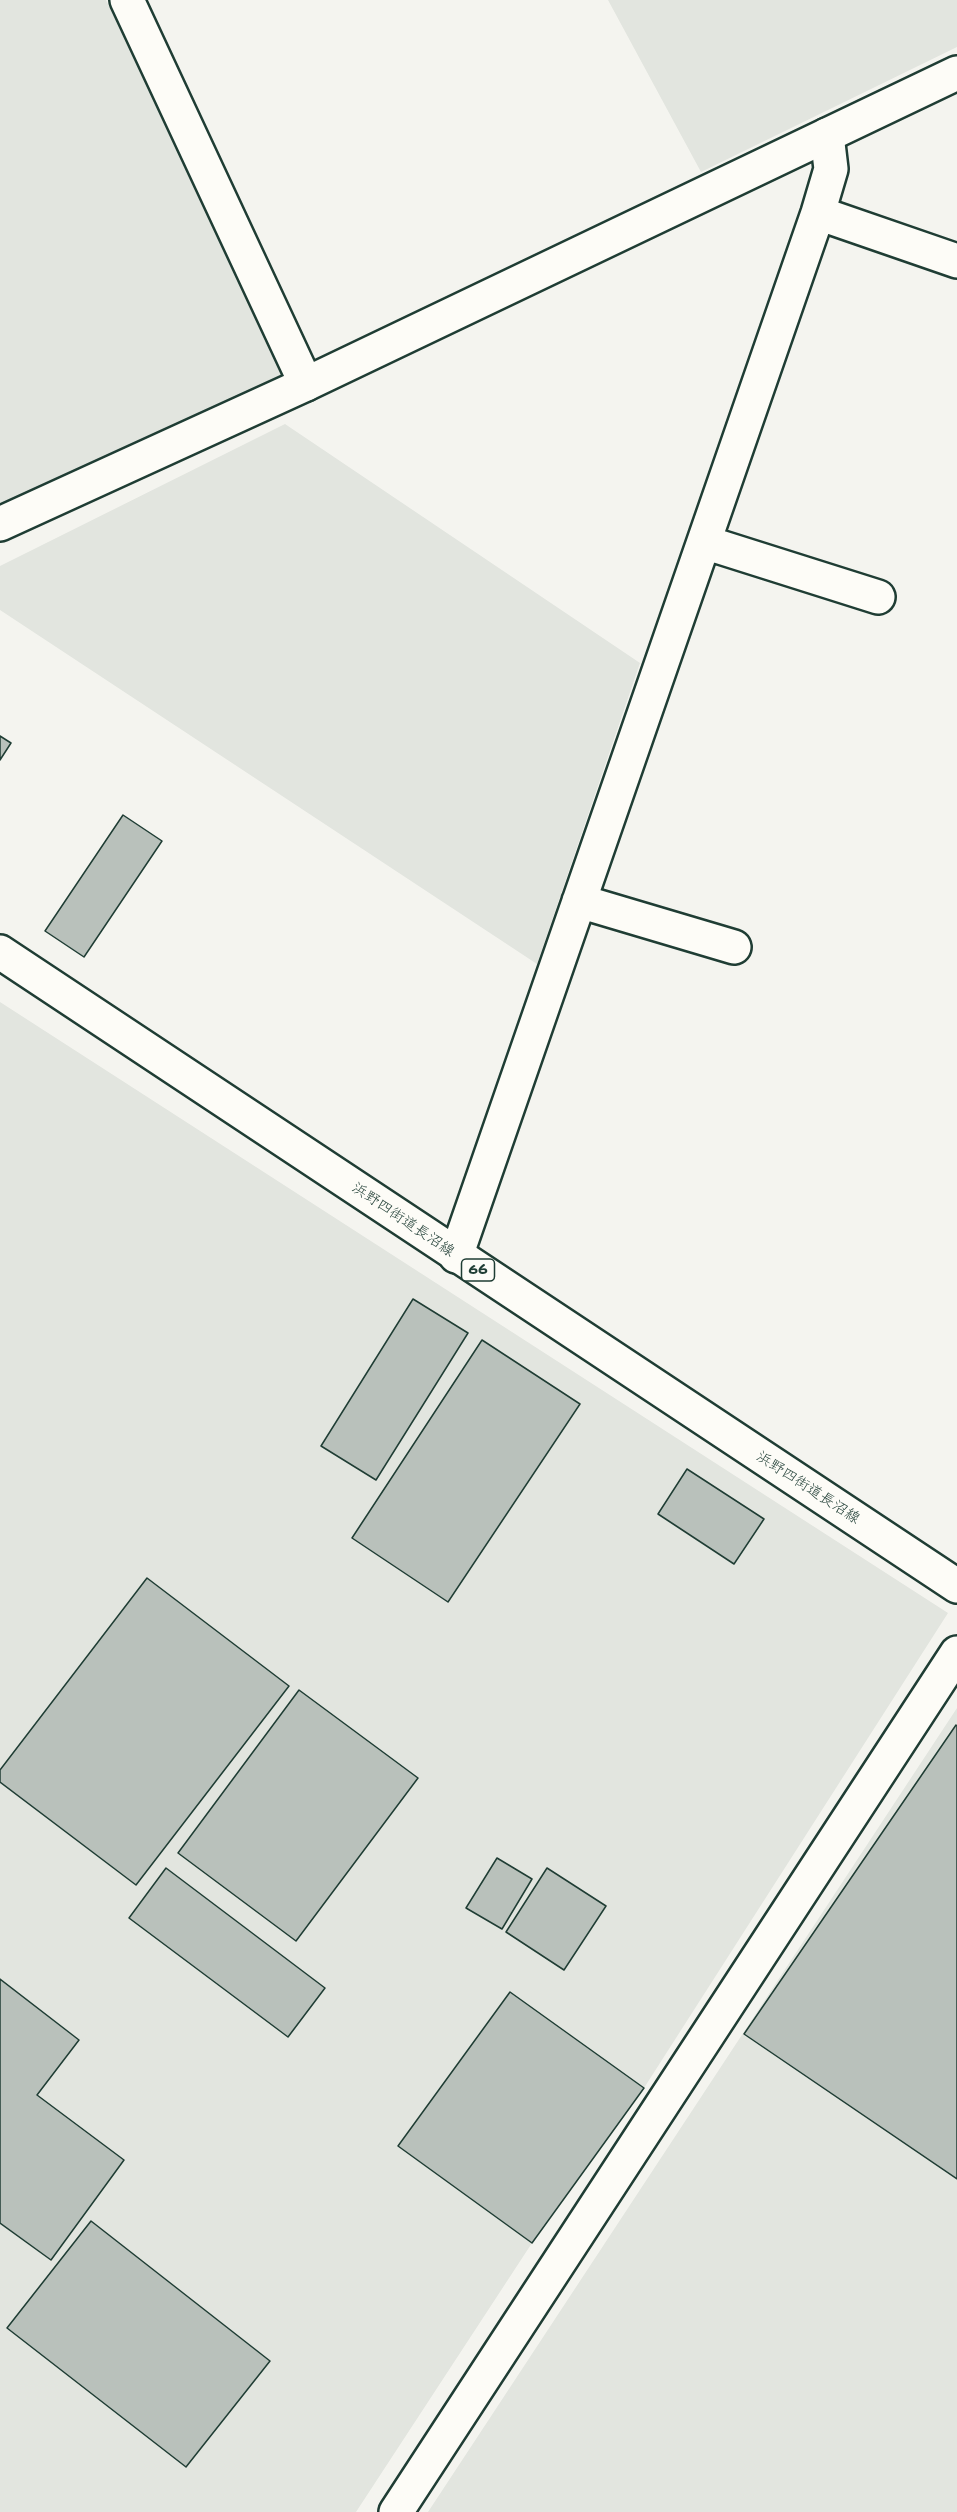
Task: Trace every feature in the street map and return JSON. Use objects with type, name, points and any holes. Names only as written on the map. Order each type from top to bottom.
[{"type":"street","points":[[127,0],[306,384]]},
{"type":"street","points":[[0,524],[306,384],[957,73]]},
{"type":"street","points":[[456,1256],[818,213],[831,169],[827,135]]},
{"type":"street","points":[[818,213],[957,261]]},
{"type":"street","points":[[704,542],[878,597]]},
{"type":"street","points":[[579,901],[734,947]]},
{"type":"street","name":"浜野四街道長沼線","points":[[0,952],[957,1586]]},
{"type":"street","points":[[396,2512],[957,1653]]},
{"type":"shaded area","points":[[0,0],[106,0],[287,377],[0,509]]},
{"type":"shaded area","points":[[608,0],[957,0],[957,47],[701,172]]},
{"type":"shaded area","points":[[285,424],[640,663],[537,964],[0,610],[0,566]]},
{"type":"shaded area","points":[[0,1002],[948,1613],[644,2088],[532,2243],[356,2512],[0,2512]]},
{"type":"shaded area","points":[[957,1708],[957,2512],[428,2512]]},
{"type":"building","points":[[0,736],[11,743],[0,760]]},
{"type":"building","points":[[123,815],[162,841],[84,957],[45,931]]},
{"type":"building","points":[[413,1299],[468,1333],[376,1480],[321,1446]]},
{"type":"building","points":[[482,1340],[580,1404],[448,1602],[352,1538]]},
{"type":"building","points":[[687,1469],[764,1519],[734,1564],[658,1514]]},
{"type":"building","points":[[147,1578],[289,1686],[136,1885],[0,1782],[0,1770]]},
{"type":"building","points":[[299,1690],[418,1778],[296,1941],[178,1853]]},
{"type":"building","points":[[957,1726],[957,2179],[744,2034]]},
{"type":"building","points":[[497,1858],[532,1879],[502,1929],[466,1908]]},
{"type":"building","points":[[166,1868],[325,1988],[288,2037],[129,1918]]},
{"type":"building","points":[[547,1868],[606,1906],[564,1970],[506,1932]]},
{"type":"building","points":[[0,1979],[79,2040],[37,2095],[124,2160],[51,2260],[0,2223]]},
{"type":"building","points":[[510,1992],[644,2088],[532,2243],[398,2146]]},
{"type":"building","points":[[91,2221],[270,2361],[186,2467],[7,2328]]}]
